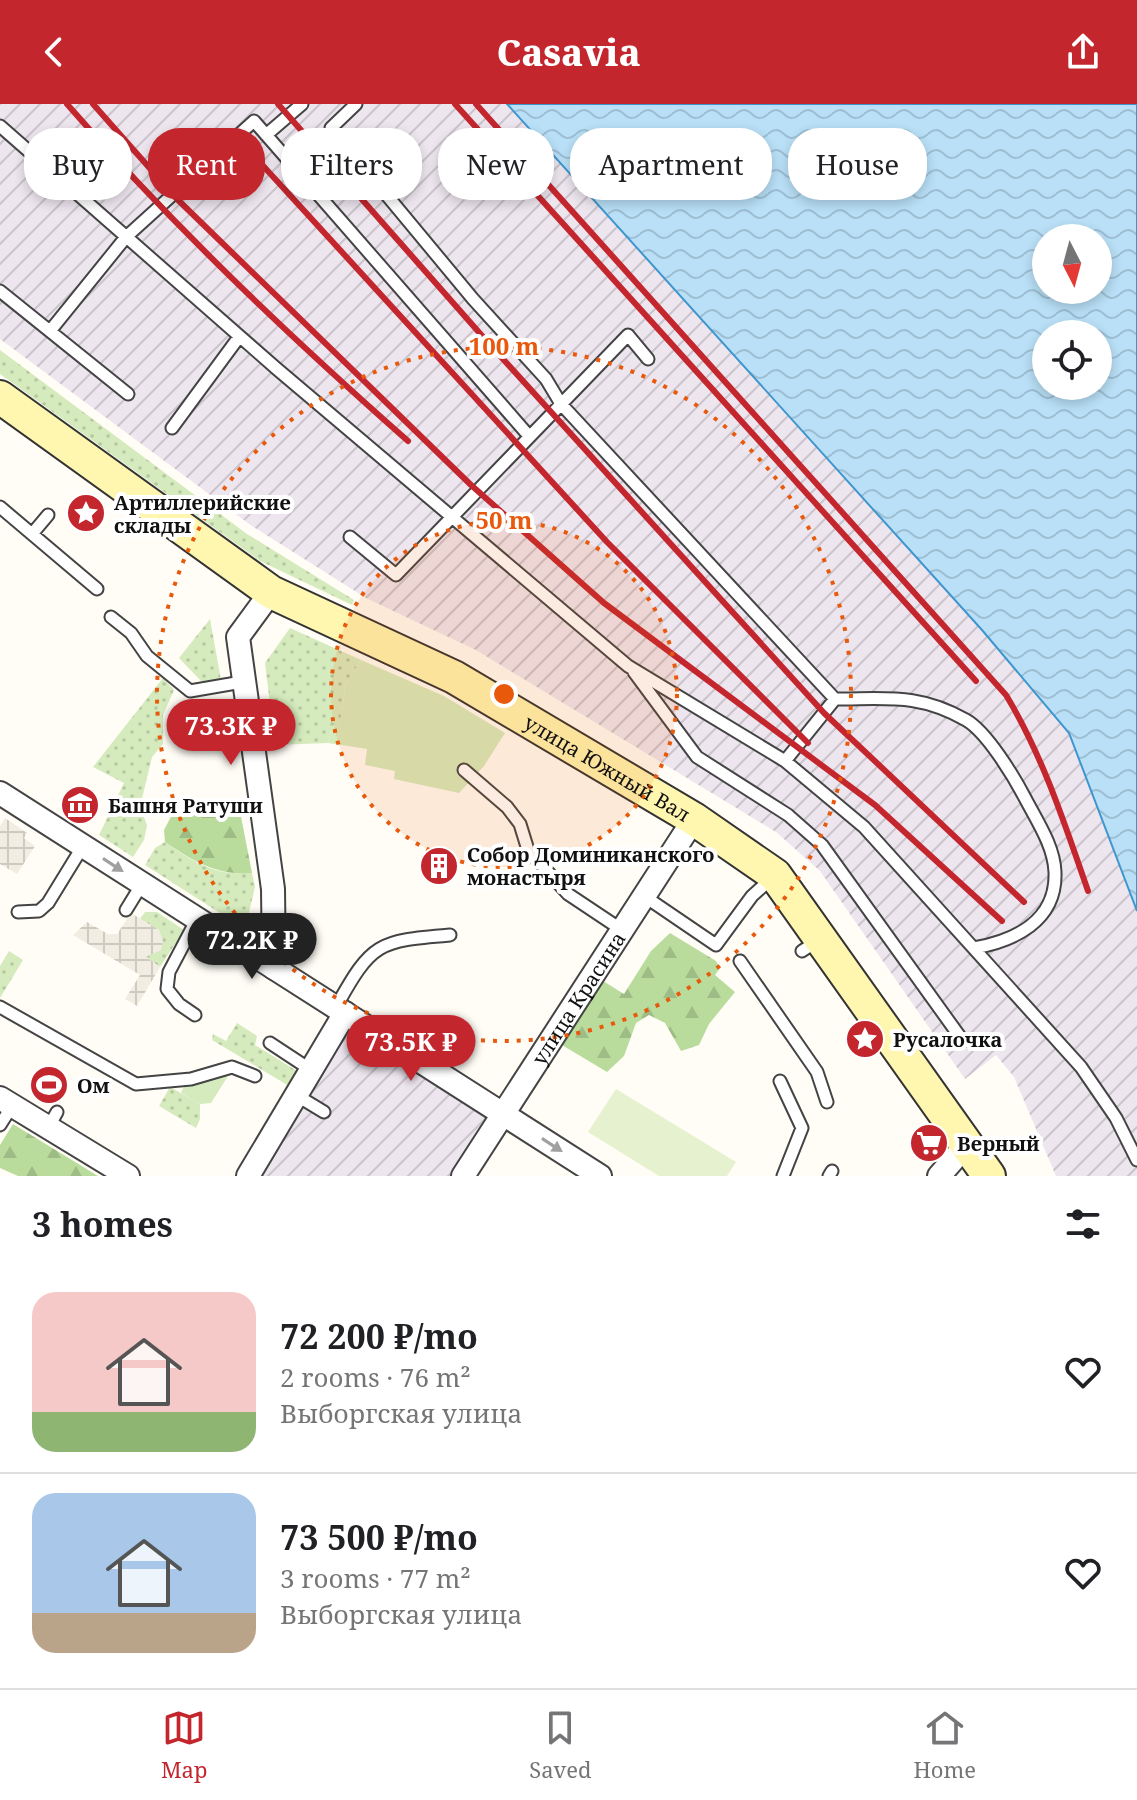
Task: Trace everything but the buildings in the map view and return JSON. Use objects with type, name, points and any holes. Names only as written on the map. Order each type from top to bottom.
[{"type":"street","name":"улица Южный Вал","points":[[0,397],[271,592],[454,677],[694,819],[775,875],[812,944],[877,1031],[968,1143],[989,1176]]},
{"type":"street","points":[[271,592],[238,637],[273,889],[274,968]]},
{"type":"street","points":[[1,796],[600,1176]]},
{"type":"street","name":"улица Красина","points":[[463,1176],[694,819]]},
{"type":"street","points":[[248,1176],[291,1096],[311,1070],[341,1010]]},
{"type":"street","points":[[4,1110],[53,1120],[119,1174]]},
{"type":"street","points":[[939,1176],[968,1143]]},
{"type":"lane","points":[[266,135],[302,104]]},
{"type":"lane","points":[[356,104],[331,128],[473,299],[546,379],[561,404],[835,699],[921,699],[970,722],[1014,776],[1047,841],[1055,873],[1047,903],[1029,929],[1007,942],[974,948]]},
{"type":"lane","points":[[50,331],[126,237],[254,121],[529,436]]},
{"type":"lane","points":[[0,126],[239,337],[628,666],[785,761],[864,827],[1081,1067],[1116,1118],[1137,1160]]},
{"type":"lane","points":[[0,291],[128,394]]},
{"type":"lane","points":[[350,537],[396,575],[628,335],[648,359]]},
{"type":"lane","points":[[172,428],[239,337]]},
{"type":"lane","points":[[0,507],[97,589]]},
{"type":"lane","points":[[32,534],[48,515]]},
{"type":"lane","points":[[111,617],[131,633],[147,656],[190,691],[242,682]]},
{"type":"lane","points":[[628,666],[697,757],[788,815],[822,845],[963,1041]]},
{"type":"lane","points":[[785,761],[835,699]]},
{"type":"lane","points":[[464,770],[507,807],[520,824],[528,850],[568,894],[622,930]]},
{"type":"lane","points":[[18,912],[39,911],[48,903],[83,846]]},
{"type":"lane","points":[[644,896],[716,945],[752,896],[775,875]]},
{"type":"lane","points":[[126,910],[142,884]]},
{"type":"lane","points":[[195,1015],[179,1004],[167,989],[169,972],[197,919]]},
{"type":"lane","points":[[341,1010],[350,982],[380,946],[395,940],[450,935]]},
{"type":"lane","points":[[740,961],[759,982],[821,1069],[827,1102]]},
{"type":"lane","points":[[0,1007],[86,1064],[136,1084],[191,1079],[232,1067],[255,1076]]},
{"type":"lane","points":[[270,1043],[311,1070]]},
{"type":"lane","points":[[780,1081],[802,1128],[783,1176]]},
{"type":"lane","points":[[291,1096],[324,1112]]},
{"type":"shaded area","points":[[0,104],[507,104],[529,128],[438,128],[438,200],[554,200],[554,156],[570,174],[570,200],[594,200],[982,630],[1069,733],[1137,911],[1137,1176],[1056,1176],[1014,1077],[996,1055],[965,1079],[820,871],[776,832],[476,650],[366,598],[252,526],[0,339]]},
{"type":"shaded area","points":[[5,818],[27,833],[24,838],[35,846],[17,874],[0,864],[0,826]]},
{"type":"shaded area","points":[[131,913],[159,930],[163,941],[161,950],[146,957],[160,967],[137,1006],[125,999],[140,975],[73,935],[87,922],[108,934],[117,934]]},
{"type":"shaded area","points":[[347,1025],[490,1117],[453,1176],[256,1176]]},
{"type":"green space","points":[[0,350],[247,534],[354,600],[352,605],[260,561],[0,374]]},
{"type":"green space","points":[[210,619],[221,680],[202,682],[179,658]]},
{"type":"green space","points":[[290,628],[361,660],[346,683],[341,719],[331,731],[328,743],[275,745],[265,663]]},
{"type":"green space","points":[[361,660],[444,696],[505,733],[484,766],[459,793],[394,779],[395,771],[365,765],[367,749],[328,743],[331,731],[341,719],[346,683]]},
{"type":"green space","points":[[163,678],[174,690],[163,715],[163,744],[152,757],[140,807],[147,825],[144,840],[133,857],[99,835],[124,783],[93,767]]},
{"type":"green space","points":[[238,801],[252,873],[216,870],[165,842],[164,830],[174,811]]},
{"type":"green space","points":[[165,842],[216,870],[252,873],[255,887],[245,929],[145,865],[155,848]]},
{"type":"green space","points":[[145,912],[157,912],[184,930],[160,967],[144,956],[161,950],[159,930],[140,919]]},
{"type":"green space","points":[[670,933],[716,961],[720,968],[715,975],[735,992],[709,1024],[699,1045],[681,1051],[665,1023],[649,1015],[636,1023],[624,1056],[607,1072],[562,1045],[603,981],[624,994],[651,951]]},
{"type":"green space","points":[[9,951],[23,960],[0,998],[0,966]]},
{"type":"green space","points":[[237,1023],[257,1036],[255,1045],[297,1071],[289,1086],[212,1040],[213,1034],[226,1041]]},
{"type":"green space","points":[[228,1076],[211,1103],[200,1104],[181,1093],[185,1084]]},
{"type":"green space","points":[[170,1087],[200,1104],[200,1119],[196,1128],[159,1106]]},
{"type":"green space","points":[[616,1089],[736,1162],[727,1176],[659,1176],[588,1132]]},
{"type":"green space","points":[[13,1124],[98,1176],[18,1176],[0,1168],[0,1145]]},
{"type":"water","points":[[507,104],[1137,104],[1137,911],[1069,733],[982,630],[594,200],[772,200],[772,128],[570,128],[570,174],[554,156],[554,128],[529,128]]},
{"type":"railway","points":[[67,104],[148,193],[232,278],[408,441]]},
{"type":"railway","points":[[93,104],[177,199],[471,485],[604,603],[875,805],[1002,921]]},
{"type":"railway","points":[[278,104],[484,338],[824,713],[1024,902]]},
{"type":"railway","points":[[455,104],[976,681]]},
{"type":"railway","points":[[476,104],[1006,695],[1042,766],[1088,891]]},
{"type":"railway","points":[[265,168],[607,542],[808,743]]},
{"type":"place","name":"Артиллерийские склады","points":[[86,513]]},
{"type":"place","name":"Башня Ратуши","points":[[80,805]]},
{"type":"place","name":"Собор Доминиканского монастыря","points":[[439,866]]},
{"type":"place","name":"Русалочка","points":[[865,1039]]},
{"type":"place","name":"Ом","points":[[49,1085]]},
{"type":"place","name":"Верный","points":[[929,1143]]}]
